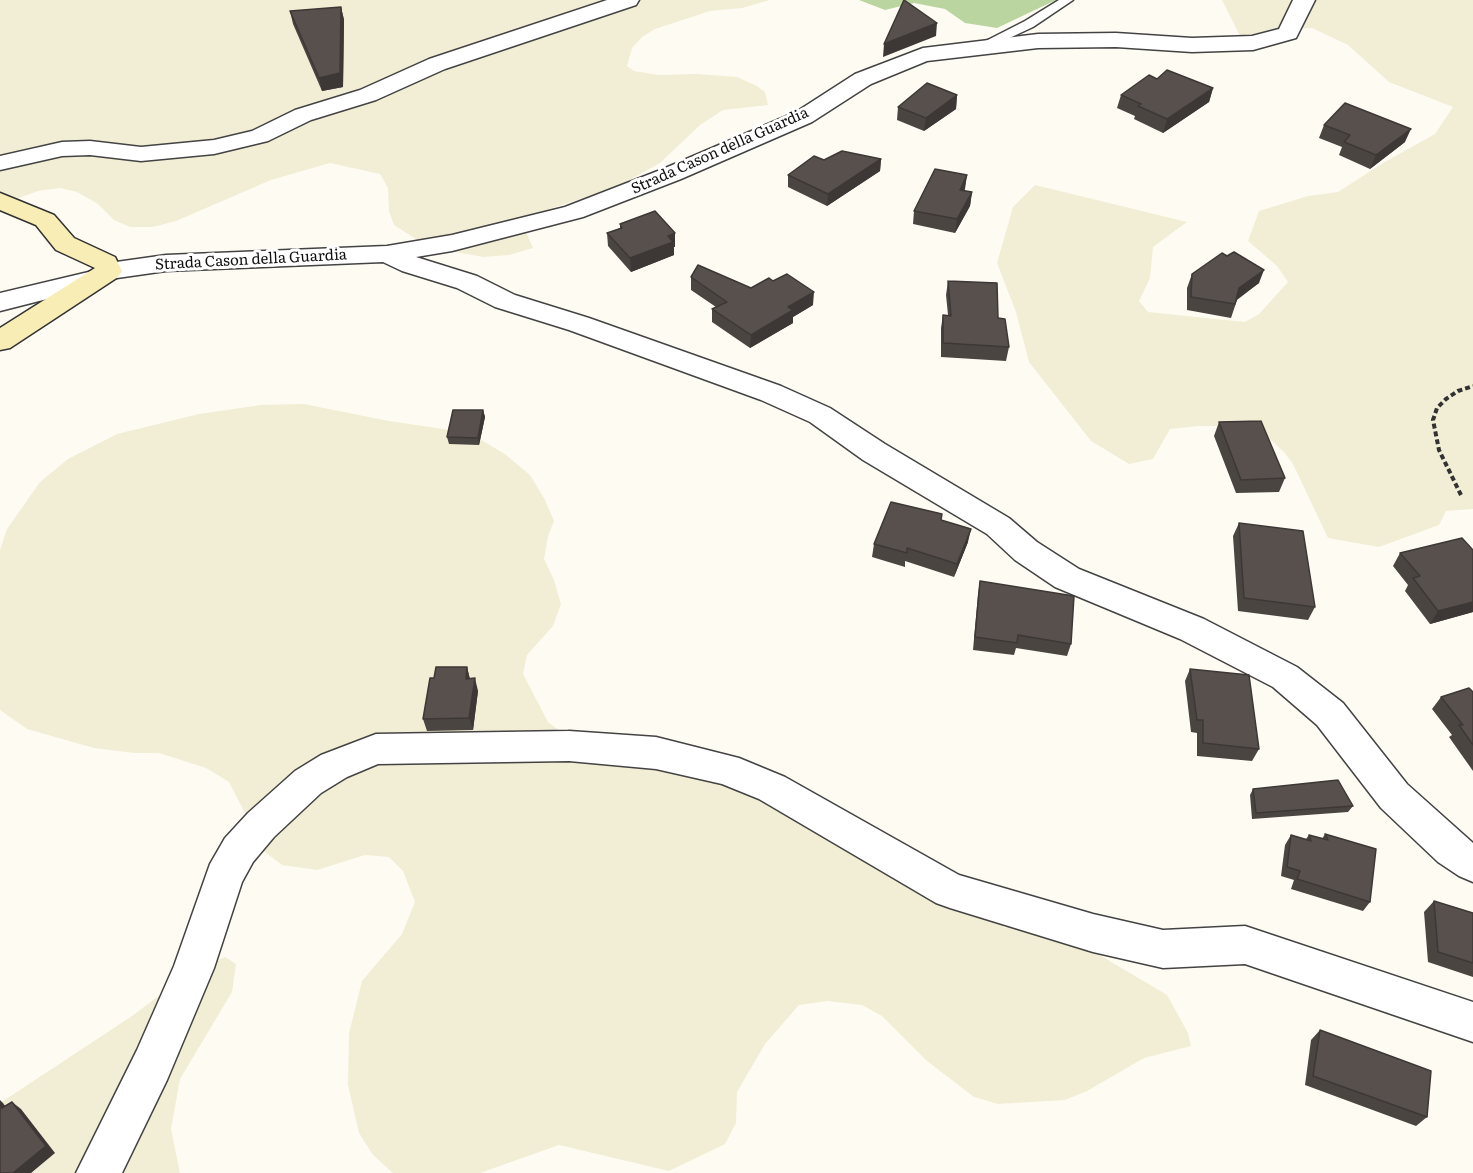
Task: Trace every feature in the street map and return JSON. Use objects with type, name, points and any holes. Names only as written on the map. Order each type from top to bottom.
[{"type":"street","points":[[0,163],[62,148],[90,148],[141,154],[214,147],[260,136],[303,115],[368,95],[437,64],[628,0]]},
{"type":"street","name":"Strada Cason della Guardia","points":[[0,302],[103,275],[166,262],[387,254],[452,243],[574,212],[726,152],[804,117],[863,79],[923,55],[982,46],[1072,40],[1116,40],[1191,45],[1252,43],[1288,33],[1304,0]]},
{"type":"street","points":[[0,201],[45,220],[65,244],[106,263],[103,275],[3,336]]},
{"type":"street","points":[[387,254],[411,265],[467,282],[505,301],[579,324],[771,393],[820,415],[874,452],[998,526],[1026,550],[1067,578],[1191,629],[1286,677],[1330,714],[1394,796],[1452,850],[1473,864]]},
{"type":"street","points":[[98,1173],[152,1065],[194,968],[224,877],[239,850],[261,825],[308,782],[334,766],[376,749],[569,746],[656,753],[726,769],[772,788],[950,890],[1093,933],[1163,949],[1245,945],[1473,1022]]},
{"type":"lane","points":[[982,46],[1045,15],[1067,0]]},
{"type":"path","points":[[1461,495],[1439,450],[1433,420],[1437,408],[1446,399],[1458,391],[1473,386]]},
{"type":"shaded area","points":[[0,0],[770,0],[742,8],[710,11],[655,29],[642,37],[632,48],[627,66],[634,71],[659,75],[697,74],[737,77],[765,92],[768,105],[723,110],[700,125],[660,163],[613,189],[552,208],[524,227],[533,248],[509,255],[483,257],[438,249],[419,241],[394,225],[389,211],[388,188],[380,174],[330,163],[271,180],[176,221],[153,227],[130,227],[114,220],[98,204],[77,192],[60,188],[38,191],[0,205]]},
{"type":"shaded area","points":[[1222,0],[1473,0],[1473,509],[1446,511],[1439,525],[1379,547],[1328,538],[1293,464],[1284,452],[1255,426],[1198,426],[1170,429],[1153,459],[1129,464],[1091,441],[1029,362],[1016,312],[997,263],[1013,207],[1035,185],[1187,222],[1153,247],[1150,278],[1139,301],[1148,312],[1245,322],[1259,314],[1288,282],[1277,266],[1248,241],[1259,211],[1308,196],[1338,192],[1435,134],[1453,107],[1389,82],[1348,45],[1312,28],[1279,29],[1265,35],[1241,38]]},
{"type":"shaded area","points":[[304,404],[389,421],[457,431],[480,439],[506,455],[530,475],[554,521],[548,536],[544,559],[554,580],[561,604],[553,626],[527,655],[523,674],[548,722],[562,733],[685,763],[997,915],[1005,929],[1014,917],[1041,898],[1071,938],[1167,995],[1188,1033],[1191,1046],[1144,1058],[1087,1091],[1065,1100],[998,1104],[974,1097],[927,1061],[882,1016],[862,1005],[827,1001],[799,1005],[765,1044],[737,1092],[736,1123],[725,1144],[669,1171],[559,1145],[480,1173],[393,1173],[373,1155],[359,1133],[348,1085],[349,1033],[362,981],[402,934],[415,902],[403,871],[389,857],[365,855],[317,870],[282,865],[265,852],[229,782],[206,768],[159,753],[134,753],[94,748],[27,729],[0,710],[0,550],[7,529],[40,482],[68,459],[117,434],[199,414],[261,405]]},
{"type":"shaded area","points":[[225,957],[236,964],[232,992],[180,1079],[171,1129],[180,1173],[0,1173],[0,1103],[132,1016],[185,976]]},
{"type":"green space","points":[[859,0],[1056,0],[997,28],[965,23],[945,9],[914,3],[885,10]]},
{"type":"building","points":[[904,0],[937,23],[884,44]]},
{"type":"building","points":[[341,7],[340,73],[319,78],[290,11]]},
{"type":"building","points":[[1167,70],[1213,88],[1167,119],[1138,106],[1141,104],[1121,95],[1149,75],[1157,79]]},
{"type":"building","points":[[927,83],[957,95],[926,118],[898,107]]},
{"type":"building","points":[[1345,103],[1411,129],[1376,155],[1344,142],[1350,135],[1324,125]]},
{"type":"building","points":[[842,151],[881,159],[828,194],[788,175],[814,156],[824,160]]},
{"type":"building","points":[[935,169],[967,175],[960,190],[972,192],[957,219],[914,211]]},
{"type":"building","points":[[655,211],[675,233],[668,236],[673,242],[630,258],[607,233],[622,228],[620,224]]},
{"type":"building","points":[[1234,252],[1264,270],[1239,288],[1235,304],[1191,297],[1192,274],[1222,253],[1227,256]]},
{"type":"building","points":[[698,265],[751,288],[769,278],[773,281],[787,274],[814,292],[788,307],[793,310],[751,335],[712,309],[727,302],[691,277]]},
{"type":"building","points":[[948,281],[997,283],[998,318],[1005,319],[1009,347],[943,343],[943,315],[951,316]]},
{"type":"building","points":[[453,410],[483,410],[478,438],[447,437]]},
{"type":"building","points":[[1261,421],[1285,478],[1241,480],[1219,422]]},
{"type":"building","points":[[891,502],[942,514],[941,520],[971,529],[957,564],[907,548],[907,553],[874,544]]},
{"type":"building","points":[[1239,523],[1303,531],[1315,607],[1244,598]]},
{"type":"building","points":[[1462,538],[1473,550],[1473,602],[1438,611],[1413,578],[1420,576],[1400,553]]},
{"type":"building","points":[[980,581],[1074,596],[1071,644],[1018,635],[1017,643],[975,637]]},
{"type":"building","points":[[436,667],[467,667],[466,679],[475,678],[469,718],[423,719],[430,678],[434,678]]},
{"type":"building","points":[[1190,669],[1249,675],[1259,749],[1203,743],[1203,720],[1197,720]]},
{"type":"building","points":[[1469,688],[1473,692],[1473,745],[1459,725],[1463,725],[1441,697]]},
{"type":"building","points":[[1338,780],[1353,806],[1256,813],[1253,789]]},
{"type":"building","points":[[1325,834],[1376,849],[1370,902],[1297,879],[1300,871],[1287,867],[1291,835],[1311,841],[1309,835],[1328,840]]},
{"type":"building","points":[[1434,901],[1473,913],[1473,963],[1438,952]]},
{"type":"building","points":[[1320,1030],[1431,1071],[1427,1117],[1313,1076]]},
{"type":"building","points":[[12,1102],[46,1146],[13,1173],[0,1173],[0,1105],[2,1108]]}]
